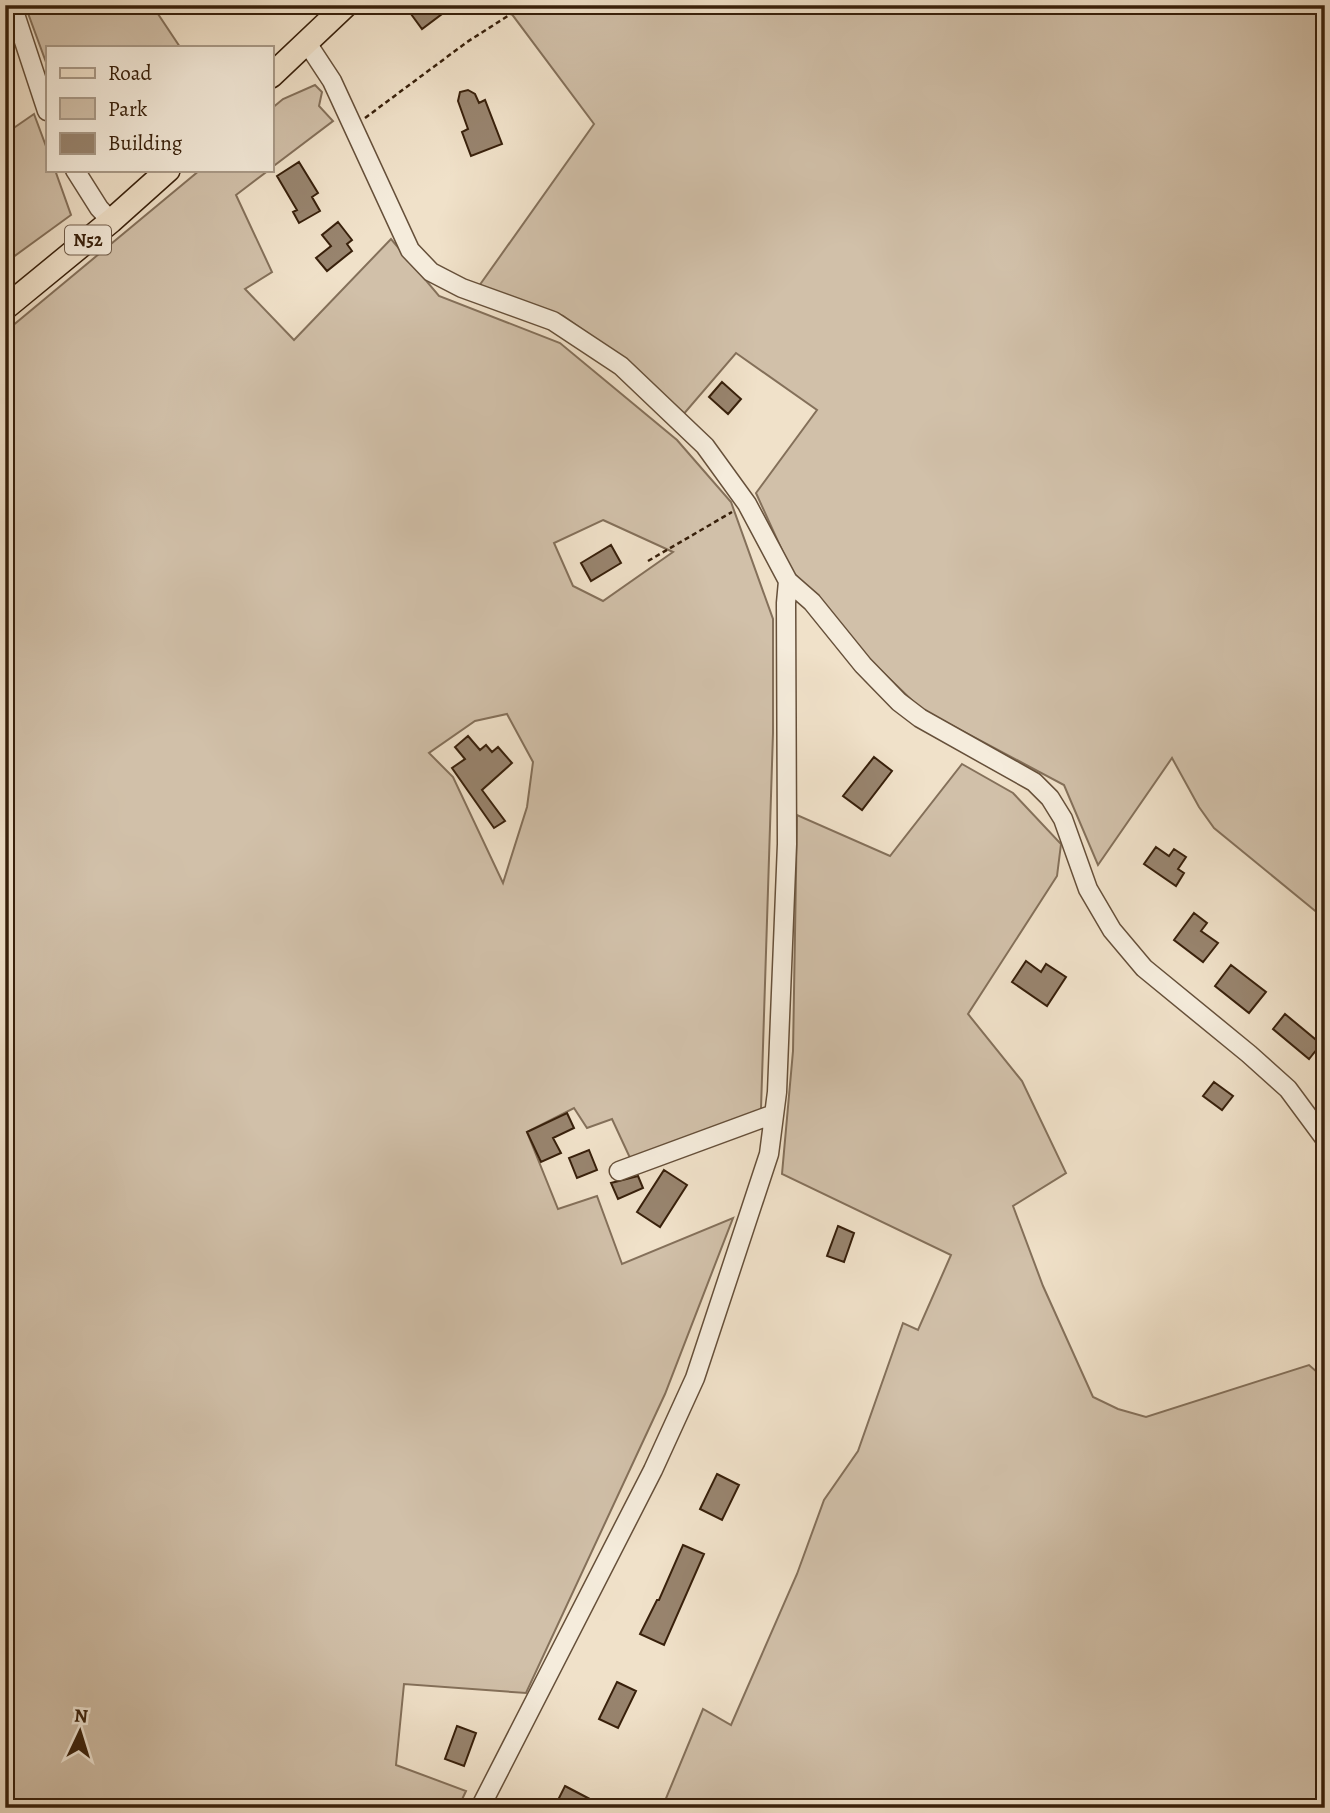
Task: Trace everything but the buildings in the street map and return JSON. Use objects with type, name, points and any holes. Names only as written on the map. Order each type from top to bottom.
[{"type":"main road","points":[[273,74],[346,5]]},
{"type":"main road","name":"N52","points":[[5,307],[111,221],[166,172]]},
{"type":"street","points":[[12,5],[46,108]]},
{"type":"street","points":[[307,43],[332,81],[410,250],[431,272],[462,288],[553,321],[621,366],[705,446],[747,503],[788,581],[812,602],[863,665],[920,718],[1034,782],[1050,798],[1063,819],[1088,889],[1112,930],[1144,968],[1288,1089],[1325,1139]]},
{"type":"street","points":[[76,172],[99,208],[111,221]]},
{"type":"street","points":[[480,1808],[653,1471],[695,1378],[769,1154],[777,1092],[787,844],[788,581]]},
{"type":"street","points":[[618,1171],[774,1114]]},
{"type":"path","points":[[354,126],[467,42],[526,5]]},
{"type":"path","points":[[648,561],[747,503]]},
{"type":"green space","points":[[25,5],[152,5],[179,46],[46,46],[46,62]]},
{"type":"green space","points":[[505,5],[796,5],[803,9],[809,5],[1325,5],[1325,919],[1214,828],[1172,758],[1098,865],[1064,785],[921,709],[868,658],[791,570],[756,493],[817,410],[736,353],[682,416],[630,363],[563,316],[479,286],[594,124]]},
{"type":"green space","points":[[315,85],[322,92],[319,106],[333,121],[273,166],[273,107],[283,99]]},
{"type":"green space","points":[[34,114],[46,146],[46,172],[56,172],[71,215],[5,263],[5,134]]},
{"type":"green space","points":[[198,172],[266,172],[236,195],[272,272],[245,289],[294,340],[391,239],[439,296],[560,343],[677,440],[731,502],[773,619],[773,733],[761,1109],[741,1123],[631,1160],[612,1119],[587,1128],[574,1108],[527,1132],[558,1209],[597,1196],[622,1264],[733,1218],[665,1394],[526,1693],[404,1684],[396,1765],[466,1791],[458,1808],[5,1808],[5,332]],"holes":[[[603,520],[673,552],[603,601],[573,586],[554,543]],[[507,714],[533,762],[527,807],[503,883],[453,777],[429,753],[475,721]]]},
{"type":"green space","points":[[962,764],[1013,793],[1061,844],[1057,876],[968,1014],[1022,1081],[1066,1173],[1013,1206],[1043,1286],[1093,1397],[1118,1409],[1146,1417],[1309,1365],[1325,1379],[1325,1808],[662,1808],[703,1709],[731,1725],[797,1574],[824,1500],[858,1451],[903,1323],[918,1330],[951,1255],[782,1174],[793,1051],[797,815],[890,856]]}]
